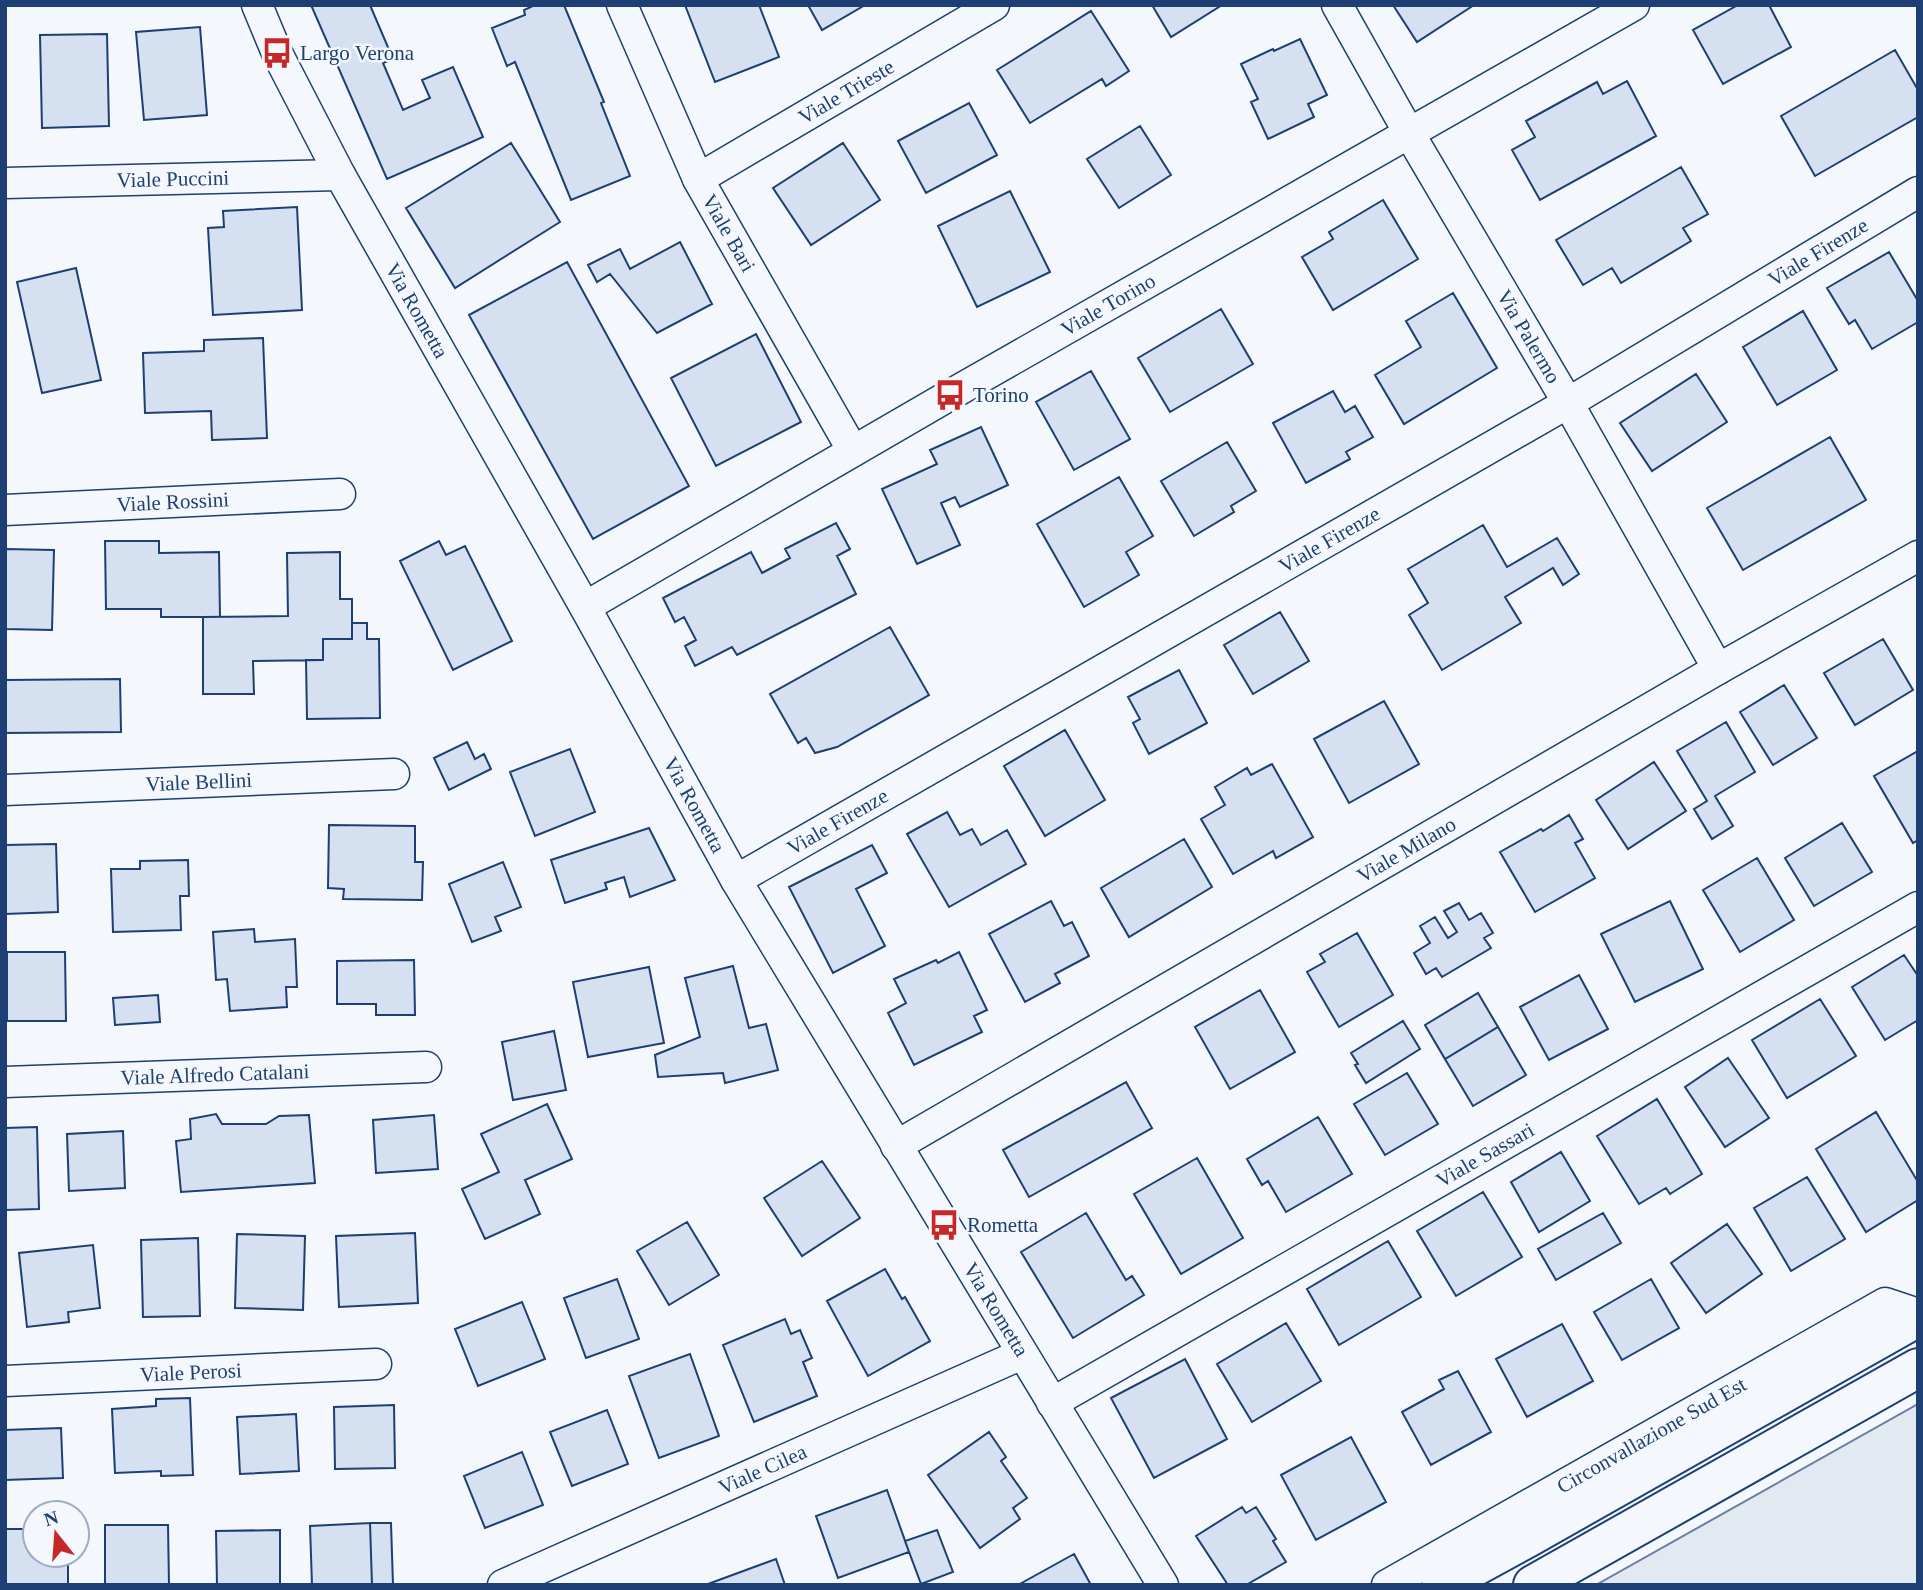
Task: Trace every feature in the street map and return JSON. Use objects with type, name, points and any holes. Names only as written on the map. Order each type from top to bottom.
[{"type":"main road","name":"Circonvallazione Sud Est","points":[[1441,1585],[1918,1315]]},
{"type":"main road","points":[[1533,1585],[1918,1368]]},
{"type":"street","name":"Via Rometta","points":[[257,5],[277,53],[340,175],[736,880],[1163,1585]]},
{"type":"street","name":"Viale Bari","points":[[622,5],[698,179],[853,451]]},
{"type":"street","name":"Viale Trieste","points":[[698,179],[994,5]]},
{"type":"street","name":"Via Palermo","points":[[1337,5],[1568,403],[1718,669]]},
{"type":"street","name":"Viale Torino","points":[[585,607],[1634,5]]},
{"type":"street","name":"Viale Puccini","points":[[5,183],[340,175]]},
{"type":"street","name":"Viale Firenze","points":[[736,880],[1568,403],[1918,192]]},
{"type":"street","name":"Viale Rossini","points":[[5,510],[340,495]]},
{"type":"street","name":"Viale Milano","points":[[896,1146],[1718,669],[1918,556]]},
{"type":"street","name":"Viale Bellini","points":[[5,790],[394,774]]},
{"type":"street","name":"Viale Sassari","points":[[1052,1403],[1918,907]]},
{"type":"street","name":"Viale Alfredo Catalani","points":[[5,1082],[426,1067]]},
{"type":"street","name":"Circonvallazione Sud Est","points":[[1387,1585],[1885,1303],[1918,1315]]},
{"type":"street","name":"Viale Cilea","points":[[503,1585],[1022,1354]]},
{"type":"street","name":"Viale Perosi","points":[[5,1381],[376,1364]]},
{"type":"shaded area","points":[[1918,1404],[1918,1585],[1596,1585]]},
{"type":"building","points":[[311,5],[370,5],[393,59],[383,63],[403,110],[430,98],[422,80],[453,67],[483,137],[387,179]]},
{"type":"building","points":[[535,5],[564,5],[604,102],[601,103],[630,176],[571,200],[515,62],[507,66],[492,28],[525,15],[524,10]]},
{"type":"building","points":[[685,5],[759,5],[779,57],[715,82]]},
{"type":"building","points":[[808,5],[865,5],[822,30]]},
{"type":"building","points":[[1152,5],[1222,5],[1171,37]]},
{"type":"building","points":[[1393,5],[1474,5],[1417,42]]},
{"type":"building","points":[[1738,5],[1769,5],[1791,47],[1723,84],[1693,30]]},
{"type":"building","points":[[1091,11],[1129,71],[1106,86],[1102,79],[1030,123],[997,70]]},
{"type":"building","points":[[200,27],[207,115],[144,120],[136,32]]},
{"type":"building","points":[[107,34],[109,126],[42,128],[40,35]]},
{"type":"building","points":[[1300,39],[1327,95],[1308,104],[1314,117],[1268,139],[1251,102],[1258,99],[1241,64]]},
{"type":"building","points":[[1895,50],[1918,90],[1918,117],[1815,176],[1781,116]]},
{"type":"building","points":[[1627,81],[1656,136],[1540,200],[1512,150],[1535,137],[1526,121],[1597,82],[1603,94]]},
{"type":"building","points":[[969,103],[997,155],[926,193],[898,141]]},
{"type":"building","points":[[1140,126],[1171,175],[1119,208],[1087,159]]},
{"type":"building","points":[[511,143],[560,222],[455,288],[406,208]]},
{"type":"building","points":[[843,143],[880,200],[811,245],[773,188]]},
{"type":"building","points":[[1681,167],[1708,214],[1683,228],[1691,241],[1621,283],[1612,268],[1583,285],[1556,240]]},
{"type":"building","points":[[1010,191],[1050,272],[977,307],[938,226]]},
{"type":"building","points":[[1383,200],[1418,259],[1333,310],[1302,257],[1333,239],[1329,232]]},
{"type":"building","points":[[297,207],[302,310],[213,315],[208,228],[224,227],[223,211]]},
{"type":"building","points":[[680,242],[712,304],[657,333],[610,274],[597,282],[588,265],[620,249],[630,269]]},
{"type":"building","points":[[1889,252],[1918,301],[1918,322],[1872,349],[1855,320],[1849,324],[1827,288]]},
{"type":"building","points":[[567,262],[689,486],[593,539],[469,315]]},
{"type":"building","points":[[76,268],[101,380],[42,393],[17,282]]},
{"type":"building","points":[[1453,293],[1497,368],[1404,424],[1375,375],[1421,347],[1406,321]]},
{"type":"building","points":[[1221,309],[1253,364],[1170,412],[1138,358]]},
{"type":"building","points":[[1803,311],[1837,370],[1777,405],[1743,347]]},
{"type":"building","points":[[756,334],[801,422],[716,466],[671,378]]},
{"type":"building","points":[[263,338],[267,438],[212,440],[211,411],[145,413],[143,353],[204,351],[204,340]]},
{"type":"building","points":[[1091,371],[1130,439],[1074,470],[1036,402]]},
{"type":"building","points":[[1696,374],[1727,422],[1652,471],[1620,423]]},
{"type":"building","points":[[1333,391],[1345,412],[1355,406],[1373,437],[1346,452],[1350,459],[1306,483],[1273,423]]},
{"type":"building","points":[[981,427],[1008,485],[960,507],[955,497],[941,503],[960,545],[917,564],[882,489],[937,464],[930,450]]},
{"type":"building","points":[[1830,437],[1866,500],[1743,570],[1707,508]]},
{"type":"building","points":[[1227,442],[1256,491],[1231,506],[1234,512],[1194,536],[1161,481]]},
{"type":"building","points":[[1119,477],[1153,536],[1126,552],[1139,575],[1084,607],[1037,524]]},
{"type":"building","points":[[836,523],[850,549],[837,556],[856,594],[737,655],[732,647],[695,666],[685,646],[696,640],[684,617],[675,622],[663,598],[751,552],[762,573],[790,558],[785,549]]},
{"type":"building","points":[[1483,525],[1507,567],[1557,538],[1579,574],[1563,585],[1553,568],[1505,597],[1521,623],[1442,670],[1409,615],[1428,603],[1408,569]]},
{"type":"building","points":[[105,541],[159,541],[159,553],[219,552],[220,617],[161,617],[161,609],[106,609]]},
{"type":"building","points":[[439,541],[446,555],[465,546],[512,641],[453,670],[400,561]]},
{"type":"building","points":[[5,549],[54,550],[52,630],[5,629]]},
{"type":"building","points":[[340,552],[340,599],[352,599],[352,639],[323,639],[323,660],[253,661],[254,694],[203,694],[203,617],[288,616],[287,553]]},
{"type":"building","points":[[1280,612],[1309,661],[1253,694],[1224,645]]},
{"type":"building","points":[[352,623],[367,623],[367,639],[379,639],[380,718],[307,719],[306,660],[323,660],[323,639],[352,639]]},
{"type":"building","points":[[890,627],[929,695],[837,747],[815,753],[806,738],[798,743],[770,694]]},
{"type":"building","points":[[1883,639],[1913,690],[1855,725],[1824,673]]},
{"type":"building","points":[[1179,670],[1207,723],[1149,754],[1133,723],[1140,719],[1128,697]]},
{"type":"building","points":[[120,679],[121,732],[5,733],[5,680]]},
{"type":"building","points":[[1784,685],[1817,738],[1773,765],[1740,712]]},
{"type":"building","points":[[1384,701],[1419,764],[1349,803],[1314,739]]},
{"type":"building","points":[[1726,722],[1755,772],[1715,796],[1733,826],[1712,839],[1694,809],[1707,801],[1677,751]]},
{"type":"building","points":[[1065,730],[1105,800],[1045,836],[1004,766]]},
{"type":"building","points":[[467,742],[475,759],[484,754],[491,769],[449,790],[434,758]]},
{"type":"building","points":[[570,749],[595,812],[535,836],[510,772]]},
{"type":"building","points":[[1918,751],[1918,840],[1913,843],[1874,776]]},
{"type":"building","points":[[1654,762],[1686,811],[1628,849],[1596,800]]},
{"type":"building","points":[[1272,764],[1313,837],[1276,858],[1273,851],[1233,874],[1201,819],[1225,805],[1215,787],[1247,768],[1251,775]]},
{"type":"building","points":[[947,812],[960,835],[972,829],[981,845],[1007,830],[1026,864],[949,907],[907,834]]},
{"type":"building","points":[[1569,815],[1583,839],[1575,843],[1595,878],[1535,912],[1500,852]]},
{"type":"building","points":[[1842,823],[1872,872],[1814,906],[1785,858]]},
{"type":"building","points":[[329,825],[415,826],[415,862],[423,862],[422,900],[343,899],[344,889],[328,888]]},
{"type":"building","points":[[649,828],[675,880],[630,897],[624,877],[605,883],[607,889],[565,903],[551,860]]},
{"type":"building","points":[[1184,839],[1212,887],[1129,937],[1101,888]]},
{"type":"building","points":[[56,844],[58,912],[5,914],[5,845]]},
{"type":"building","points":[[872,845],[887,873],[856,889],[885,946],[833,973],[789,887]]},
{"type":"building","points":[[1757,858],[1794,920],[1740,952],[1703,890]]},
{"type":"building","points":[[188,860],[189,896],[180,896],[181,930],[113,932],[111,869],[140,869],[140,861]]},
{"type":"building","points":[[503,862],[521,907],[495,917],[501,931],[472,942],[449,884]]},
{"type":"building","points":[[1051,901],[1064,926],[1072,922],[1089,956],[1055,974],[1060,983],[1025,1002],[989,934]]},
{"type":"building","points":[[1670,901],[1703,969],[1635,1002],[1601,934]]},
{"type":"building","points":[[1459,903],[1469,920],[1481,913],[1493,933],[1484,938],[1491,948],[1442,977],[1436,968],[1426,974],[1414,953],[1430,943],[1420,926],[1435,917],[1448,938],[1457,932],[1444,911]]},
{"type":"building","points":[[254,929],[255,942],[295,939],[297,987],[286,987],[287,1007],[230,1011],[227,979],[216,980],[213,932]]},
{"type":"building","points":[[1357,933],[1393,995],[1339,1027],[1307,972],[1325,962],[1320,954]]},
{"type":"building","points":[[7,952],[65,952],[66,1021],[7,1021]]},
{"type":"building","points":[[959,952],[987,1010],[974,1016],[982,1032],[914,1065],[888,1013],[906,1003],[894,979],[936,960],[938,963]]},
{"type":"building","points":[[1904,955],[1918,976],[1918,1020],[1885,1040],[1852,987]]},
{"type":"building","points":[[414,960],[415,1015],[376,1015],[376,1004],[337,1004],[337,961]]},
{"type":"building","points":[[733,966],[749,1028],[766,1024],[778,1070],[725,1083],[723,1073],[658,1077],[655,1055],[700,1037],[685,978]]},
{"type":"building","points":[[649,967],[664,1043],[588,1057],[573,982]]},
{"type":"building","points":[[1579,975],[1608,1029],[1549,1060],[1520,1007]]},
{"type":"building","points":[[1260,990],[1295,1052],[1230,1089],[1195,1027]]},
{"type":"building","points":[[1478,993],[1498,1027],[1445,1059],[1425,1025]]},
{"type":"building","points":[[158,995],[160,1022],[115,1025],[113,998]]},
{"type":"building","points":[[1820,999],[1856,1056],[1787,1098],[1752,1040]]},
{"type":"building","points":[[1403,1021],[1420,1049],[1366,1083],[1351,1053]]},
{"type":"building","points":[[1498,1027],[1526,1075],[1473,1106],[1445,1059]]},
{"type":"building","points":[[554,1031],[566,1090],[513,1100],[502,1042]]},
{"type":"building","points":[[1728,1058],[1769,1118],[1725,1147],[1685,1087]]},
{"type":"building","points":[[1407,1073],[1438,1124],[1385,1155],[1354,1104]]},
{"type":"building","points":[[1126,1082],[1152,1128],[1029,1197],[1003,1150]]},
{"type":"building","points":[[1657,1099],[1702,1174],[1670,1194],[1666,1188],[1639,1204],[1597,1136]]},
{"type":"building","points":[[547,1104],[572,1159],[525,1180],[540,1214],[485,1239],[462,1189],[499,1172],[481,1134]]},
{"type":"building","points":[[1876,1112],[1918,1182],[1918,1200],[1866,1232],[1816,1149]]},
{"type":"building","points":[[216,1114],[222,1124],[266,1124],[279,1116],[309,1115],[315,1183],[181,1192],[176,1141],[191,1139],[190,1119]]},
{"type":"building","points":[[434,1115],[438,1169],[376,1173],[373,1120]]},
{"type":"building","points":[[1318,1117],[1352,1174],[1286,1212],[1268,1181],[1262,1185],[1247,1159]]},
{"type":"building","points":[[37,1127],[39,1209],[5,1210],[5,1128]]},
{"type":"building","points":[[123,1131],[125,1188],[69,1191],[67,1134]]},
{"type":"building","points":[[1561,1152],[1590,1201],[1539,1232],[1511,1182]]},
{"type":"building","points":[[1197,1158],[1243,1238],[1181,1274],[1134,1194]]},
{"type":"building","points":[[822,1161],[860,1218],[802,1256],[764,1198]]},
{"type":"building","points":[[1807,1177],[1845,1239],[1791,1271],[1754,1208]]},
{"type":"building","points":[[1483,1192],[1522,1257],[1456,1296],[1417,1231]]},
{"type":"building","points":[[1086,1213],[1126,1280],[1132,1276],[1144,1295],[1073,1338],[1021,1252]]},
{"type":"building","points":[[1603,1213],[1621,1243],[1556,1280],[1538,1249]]},
{"type":"building","points":[[687,1222],[719,1275],[669,1305],[637,1251]]},
{"type":"building","points":[[1727,1224],[1762,1274],[1706,1313],[1671,1263]]},
{"type":"building","points":[[415,1233],[418,1303],[339,1307],[336,1236]]},
{"type":"building","points":[[237,1234],[305,1236],[303,1310],[235,1308]]},
{"type":"building","points":[[198,1238],[200,1316],[143,1317],[141,1240]]},
{"type":"building","points":[[1388,1241],[1421,1297],[1339,1345],[1307,1289]]},
{"type":"building","points":[[93,1245],[100,1308],[68,1312],[69,1322],[27,1327],[19,1253]]},
{"type":"building","points":[[885,1269],[902,1299],[905,1297],[930,1341],[868,1376],[827,1301]]},
{"type":"building","points":[[617,1279],[639,1339],[586,1358],[564,1298]]},
{"type":"building","points":[[1651,1279],[1679,1328],[1622,1360],[1594,1312]]},
{"type":"building","points":[[522,1302],[545,1359],[478,1386],[455,1329]]},
{"type":"building","points":[[785,1319],[791,1334],[800,1330],[812,1358],[803,1362],[817,1396],[754,1422],[723,1345]]},
{"type":"building","points":[[1286,1323],[1321,1381],[1252,1422],[1217,1364]]},
{"type":"building","points":[[1562,1324],[1593,1381],[1527,1417],[1496,1359]]},
{"type":"building","points":[[690,1354],[719,1436],[659,1458],[629,1376]]},
{"type":"building","points":[[1185,1359],[1227,1439],[1154,1478],[1111,1398]]},
{"type":"building","points":[[1458,1371],[1491,1432],[1431,1465],[1402,1412],[1444,1389],[1439,1380]]},
{"type":"building","points":[[190,1398],[193,1475],[161,1476],[161,1471],[115,1473],[112,1409],[156,1406],[156,1399]]},
{"type":"building","points":[[394,1405],[395,1468],[335,1469],[334,1407]]},
{"type":"building","points":[[607,1410],[628,1464],[572,1486],[550,1432]]},
{"type":"building","points":[[296,1414],[299,1471],[240,1474],[237,1417]]},
{"type":"building","points":[[61,1428],[63,1478],[5,1480],[5,1430]]},
{"type":"building","points":[[989,1432],[1006,1457],[1001,1461],[1027,1498],[1013,1508],[1020,1519],[980,1548],[928,1475]]},
{"type":"building","points":[[1351,1437],[1386,1502],[1316,1540],[1281,1475]]},
{"type":"building","points":[[522,1452],[543,1505],[485,1528],[464,1476]]},
{"type":"building","points":[[887,1490],[909,1552],[838,1578],[816,1516]]},
{"type":"building","points":[[1242,1507],[1246,1513],[1256,1507],[1276,1539],[1273,1541],[1286,1562],[1246,1585],[1228,1585],[1196,1536]]},
{"type":"building","points":[[370,1523],[372,1585],[312,1585],[310,1526]]},
{"type":"building","points":[[370,1523],[391,1523],[393,1585],[372,1585]]},
{"type":"building","points":[[105,1525],[168,1525],[169,1585],[105,1585]]},
{"type":"building","points":[[5,1529],[21,1529],[21,1569],[68,1569],[68,1585],[5,1585]]},
{"type":"building","points":[[280,1530],[280,1585],[217,1585],[216,1531]]},
{"type":"building","points":[[937,1530],[953,1572],[921,1584],[905,1541]]},
{"type":"building","points":[[1074,1554],[1091,1585],[1018,1585]]},
{"type":"building","points":[[776,1559],[785,1585],[708,1585],[708,1584]]},
{"type":"place","name":"Largo Verona","points":[[277,53]]},
{"type":"place","name":"Torino","points":[[950,395]]},
{"type":"place","name":"Rometta","points":[[944,1225]]}]
